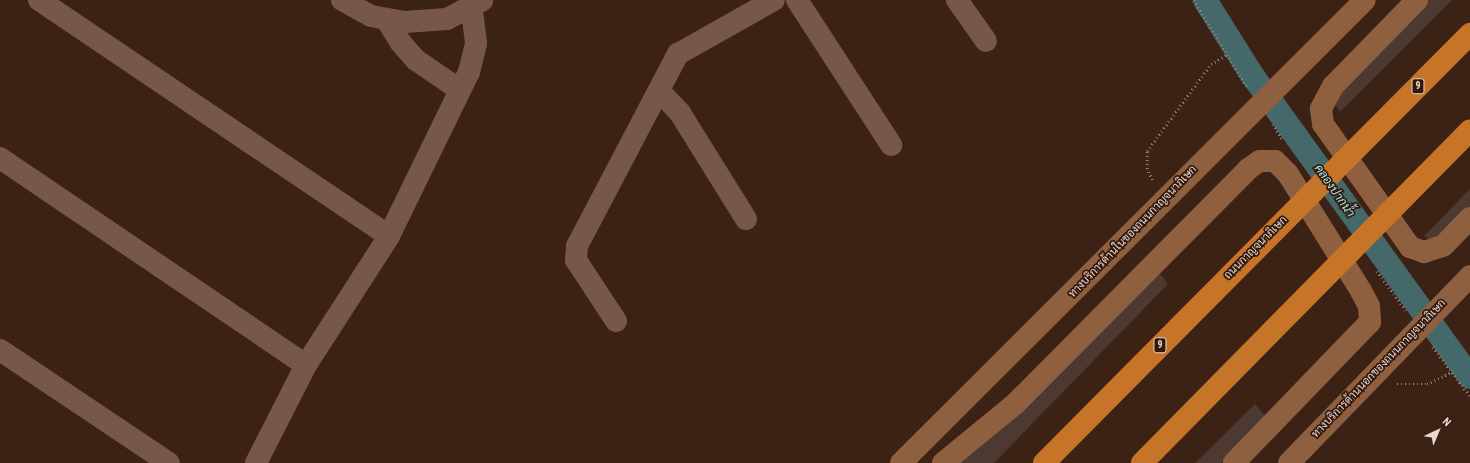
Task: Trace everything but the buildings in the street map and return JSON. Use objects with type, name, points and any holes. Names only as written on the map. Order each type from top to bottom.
[{"type":"highway","name":"ถนนกาญจนาภิเษก","points":[[1044,463],[1470,34]]},
{"type":"highway","points":[[1142,463],[1321,283],[1470,130]]},
{"type":"main road","name":"ทางบริการด้านในของถนนกาญจนาภิเษก","points":[[901,463],[1164,201],[1228,133],[1306,60],[1365,0]]},
{"type":"main road","points":[[1418,0],[1333,86],[1321,109],[1323,124],[1410,247],[1424,252],[1443,246],[1470,218]]},
{"type":"main road","points":[[943,463],[1015,404],[1248,169],[1260,161],[1275,161],[1288,174],[1361,291],[1369,306],[1370,322],[1234,463]]},
{"type":"main road","name":"ทางบริการด้านนอกของถนนกาญจนาภิเษก","points":[[1289,463],[1396,348],[1470,276]]},
{"type":"street","points":[[39,0],[389,236]]},
{"type":"street","points":[[256,463],[306,364],[389,236],[460,90],[476,43],[477,4],[447,19],[386,19],[371,16],[342,0]]},
{"type":"street","points":[[616,321],[576,260],[577,246],[678,54],[690,44],[774,0]]},
{"type":"street","points":[[797,0],[891,146]]},
{"type":"street","points":[[957,0],[986,41]]},
{"type":"street","points":[[386,19],[401,43],[416,60],[460,90]]},
{"type":"street","points":[[659,91],[680,113],[746,219]]},
{"type":"street","points":[[0,158],[306,364]]},
{"type":"street","points":[[0,350],[163,461]]},
{"type":"path","points":[[1164,201],[1146,169],[1148,151],[1211,64],[1226,55]]},
{"type":"path","points":[[1362,384],[1427,384],[1452,372]]},
{"type":"shaded area","points":[[1428,0],[1452,0],[1340,112],[1335,104],[1335,95]]},
{"type":"shaded area","points":[[1470,189],[1470,209],[1445,234],[1431,240],[1424,236]]},
{"type":"shaded area","points":[[1157,270],[1168,284],[994,463],[959,463]]},
{"type":"shaded area","points":[[1255,404],[1266,417],[1221,463],[1195,463]]},
{"type":"waterway","name":"คลองปากน้ำ","points":[[1205,0],[1252,75],[1470,377]]}]
